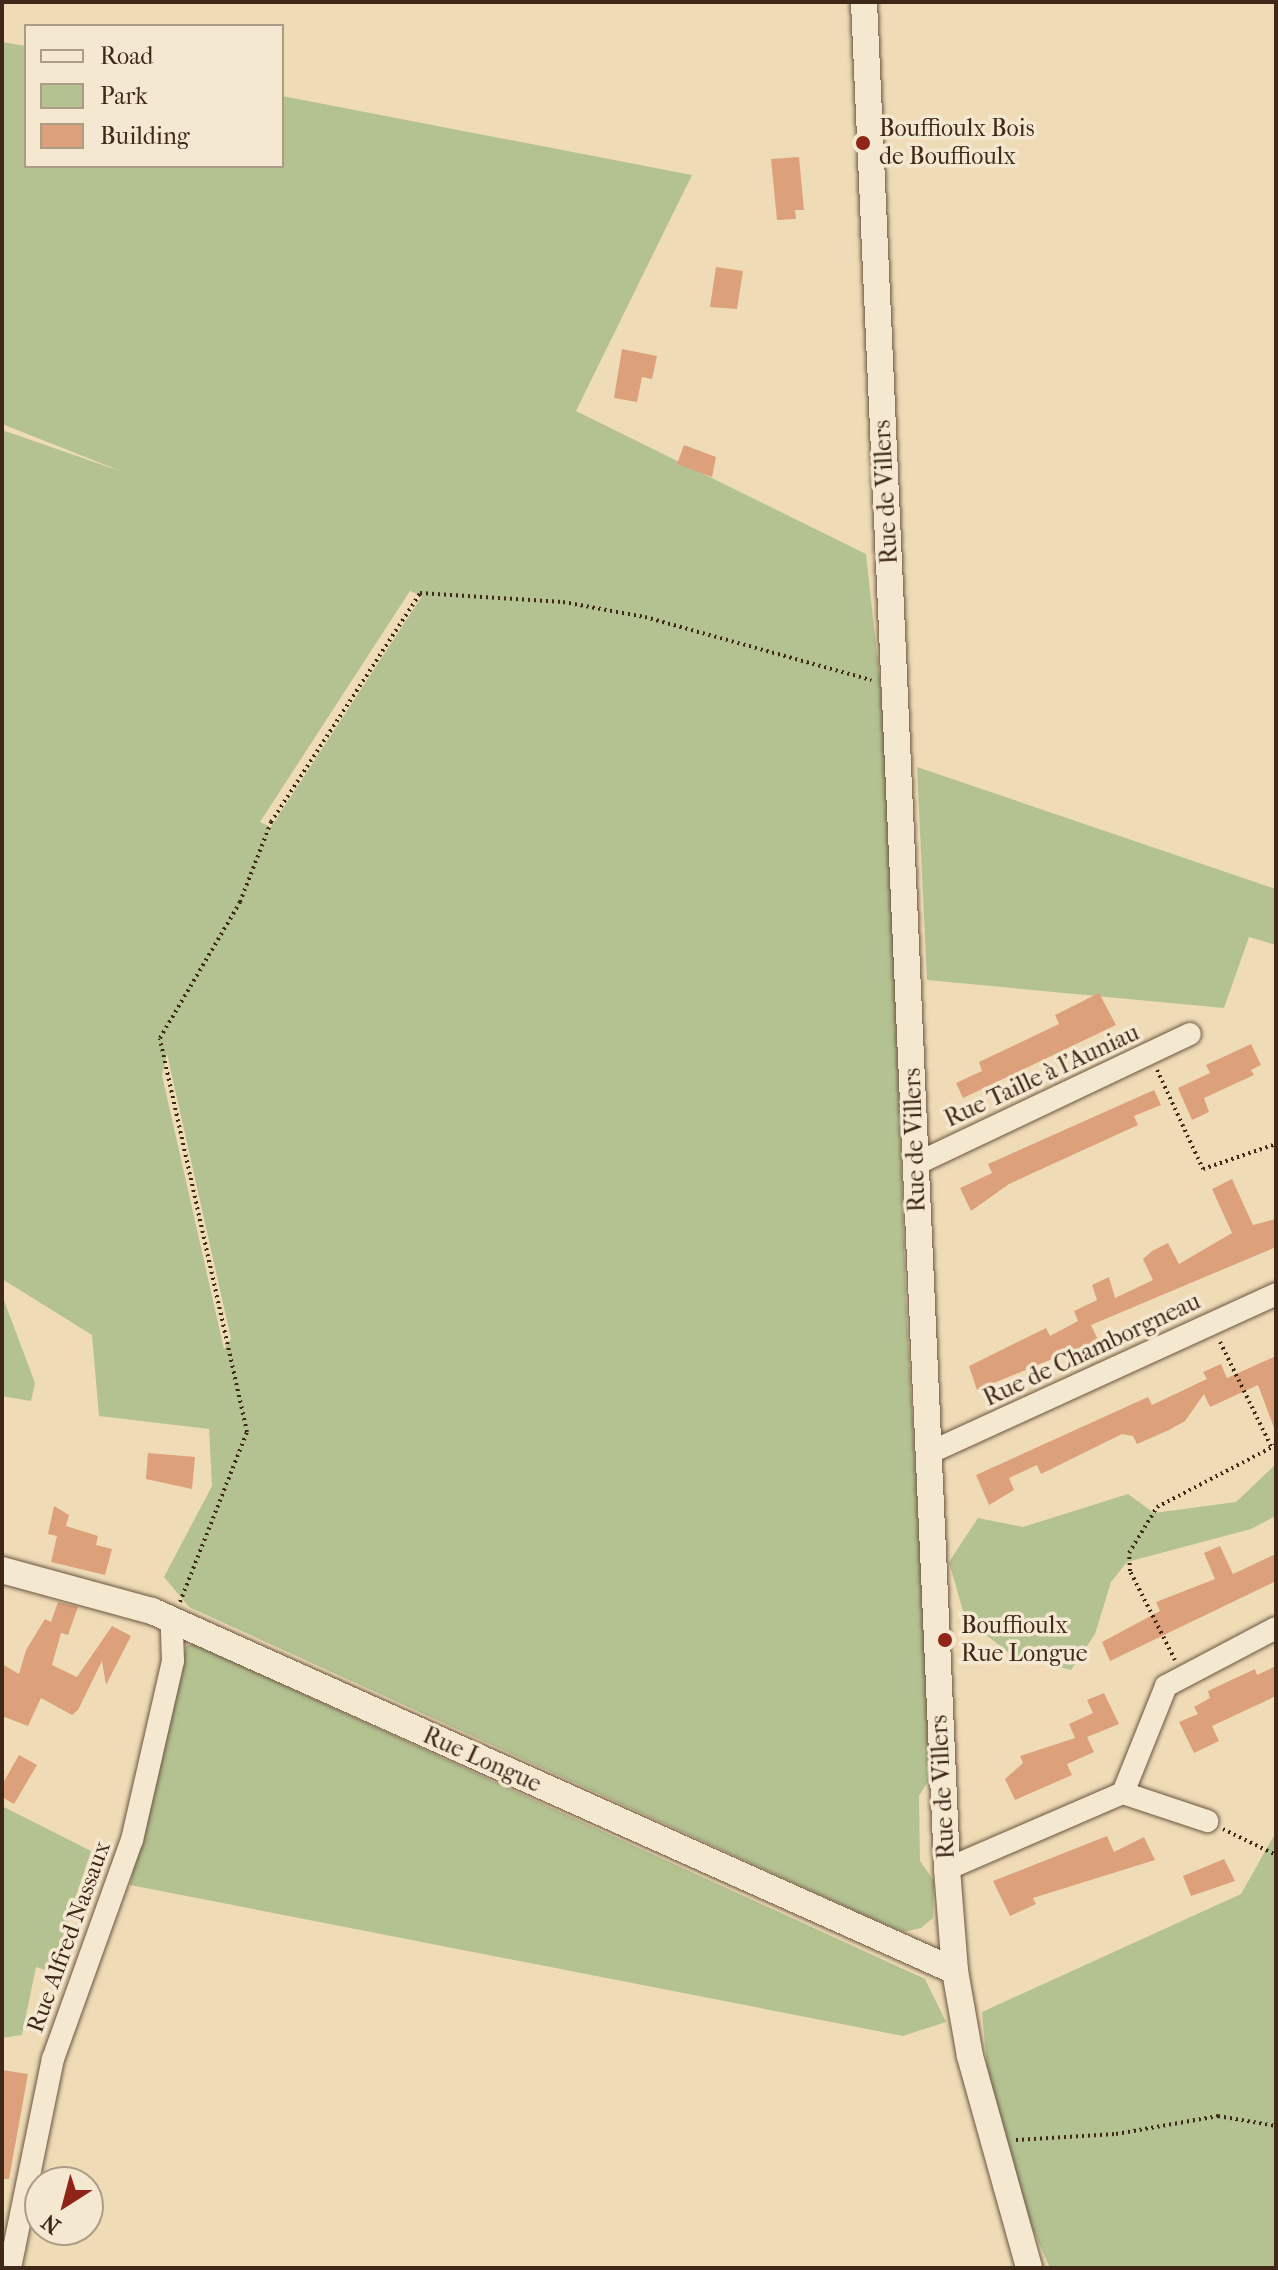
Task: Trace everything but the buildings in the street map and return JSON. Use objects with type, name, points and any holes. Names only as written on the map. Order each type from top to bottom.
[{"type":"street","name":"Rue de Villers","points":[[864,2],[947,1869],[955,1971],[994,2141],[1029,2268]]},
{"type":"street","name":"Rue Taille à l'Auniau","points":[[916,1164],[1190,1034]]},
{"type":"street","name":"Rue de Chamborgneau","points":[[929,1453],[1276,1294]]},
{"type":"street","name":"Rue Longue","points":[[2,1570],[152,1611],[172,1623],[955,1971]]},
{"type":"street","name":"Rue Alfred Nassaux","points":[[10,2268],[53,2059],[132,1840],[173,1661],[172,1623]]},
{"type":"street","points":[[1123,1793],[1166,1686],[1276,1628]]},
{"type":"street","points":[[947,1869],[1123,1793],[1207,1821]]},
{"type":"path","points":[[172,1623],[247,1432],[160,1038],[240,902],[271,822],[420,593],[563,602],[645,617],[895,687]]},
{"type":"path","points":[[1150,1053],[1203,1169],[1276,1144]]},
{"type":"path","points":[[1183,1677],[1130,1571],[1129,1553],[1157,1507],[1274,1447],[1211,1324]]},
{"type":"path","points":[[1207,1821],[1276,1855]]},
{"type":"path","points":[[994,2141],[1116,2134],[1218,2116],[1276,2126]]},
{"type":"green space","points":[[2,42],[24,46],[24,168],[284,168],[284,96],[692,175],[576,411],[866,554],[887,745],[906,1305],[933,1773],[919,1796],[920,1861],[934,1881],[933,1918],[921,1928],[904,1932],[880,1922],[189,1607],[164,1577],[212,1486],[209,1429],[99,1416],[92,1335],[2,1279],[2,430],[123,472],[2,424]],"holes":[[[410,591],[422,596],[271,827],[260,822]],[[167,1054],[231,1339],[224,1349],[162,1075]]]},
{"type":"green space","points":[[917,767],[1276,889],[1276,945],[1249,937],[1224,1008],[927,980]]},
{"type":"green space","points":[[2,1295],[35,1383],[31,1401],[2,1396]]},
{"type":"green space","points":[[1276,1464],[1276,1516],[1251,1529],[1127,1562],[1111,1582],[1095,1634],[1071,1670],[1010,1654],[965,1618],[949,1562],[978,1518],[1023,1527],[1128,1494],[1154,1513],[1236,1502]]},
{"type":"green space","points":[[194,1644],[925,1979],[946,2022],[903,2036],[130,1885],[186,1646]]},
{"type":"green space","points":[[2,1806],[91,1851],[51,1972],[36,1967],[22,2035],[2,2038]]},
{"type":"green space","points":[[1276,1832],[1276,2268],[1050,2268],[994,2141],[982,2012],[1241,1894]]},
{"type":"place","name":"Bouffioulx Bois de Bouffioulx","points":[[863,143]]},
{"type":"place","name":"Bouffioulx Rue Longue","points":[[945,1640]]}]
